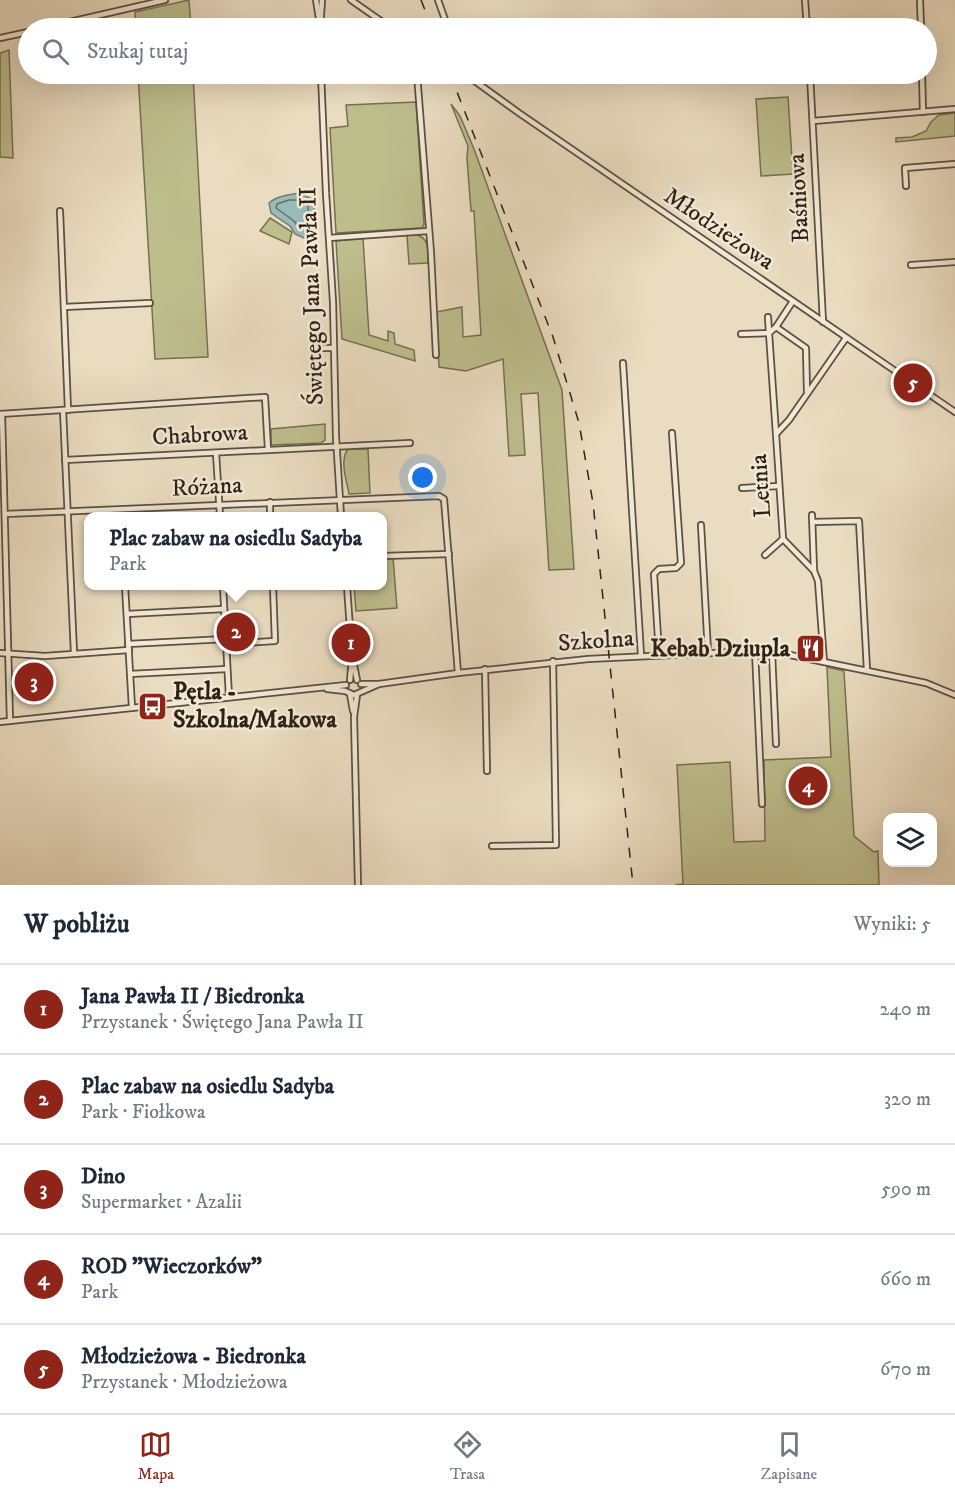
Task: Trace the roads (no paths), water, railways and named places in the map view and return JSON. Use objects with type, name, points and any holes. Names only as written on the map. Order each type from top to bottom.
[{"type":"street","points":[[87,18],[165,0]]},
{"type":"street","points":[[316,0],[318,18]]},
{"type":"street","points":[[320,18],[322,0]]},
{"type":"street","points":[[351,0],[377,18]]},
{"type":"street","points":[[438,0],[444,18]]},
{"type":"street","points":[[805,0],[806,18]]},
{"type":"street","points":[[920,0],[921,18]]},
{"type":"street","points":[[0,39],[18,34]]},
{"type":"street","name":"Świętego Jana Pawła II","points":[[321,84],[341,512]]},
{"type":"street","points":[[418,84],[436,355]]},
{"type":"street","name":"Młodzieżowa","points":[[479,84],[955,412]]},
{"type":"street","name":"Baśniowa","points":[[811,84],[823,322]]},
{"type":"street","points":[[922,84],[923,112]]},
{"type":"street","points":[[813,121],[955,109]]},
{"type":"street","points":[[906,186],[905,168],[955,164]]},
{"type":"street","points":[[60,211],[64,307],[65,460],[74,653]]},
{"type":"street","points":[[329,238],[428,231]]},
{"type":"street","points":[[912,265],[955,262]]},
{"type":"street","points":[[741,334],[769,333],[776,327],[793,301]]},
{"type":"street","points":[[64,307],[150,303]]},
{"type":"street","points":[[768,317],[776,434]]},
{"type":"street","points":[[776,327],[806,348],[807,392]]},
{"type":"street","name":"Letnia","points":[[814,571],[783,539],[776,434],[789,420],[846,338]]},
{"type":"street","points":[[323,348],[334,348]]},
{"type":"street","points":[[623,363],[641,655]]},
{"type":"street","points":[[10,721],[1,414],[265,398],[268,450]]},
{"type":"street","points":[[659,654],[654,574],[659,569],[676,568],[681,563],[672,434]]},
{"type":"street","name":"Chabrowa","points":[[65,460],[410,443]]},
{"type":"street","points":[[216,453],[220,512]]},
{"type":"street","points":[[742,488],[778,486]]},
{"type":"street","name":"Różana","points":[[5,514],[435,495],[444,499],[449,554]]},
{"type":"street","points":[[270,502],[270,512]]},
{"type":"street","points":[[812,514],[814,571],[818,581],[824,662]]},
{"type":"street","points":[[813,522],[859,521],[867,670]]},
{"type":"street","points":[[701,525],[708,652]]},
{"type":"street","points":[[765,555],[783,539]]},
{"type":"street","points":[[387,556],[449,554],[458,673]]},
{"type":"street","points":[[125,590],[132,708]]},
{"type":"street","points":[[223,590],[228,698]]},
{"type":"street","points":[[0,653],[45,656],[128,647],[275,642],[273,590]]},
{"type":"street","points":[[347,590],[352,658],[359,682],[354,717]]},
{"type":"street","points":[[0,591],[7,591]]},
{"type":"street","points":[[126,614],[224,609]]},
{"type":"street","points":[[755,651],[762,804]]},
{"type":"street","name":"Szkolna","points":[[348,683],[379,684],[484,669],[641,655],[755,651],[772,652],[926,682],[955,695]]},
{"type":"street","points":[[772,652],[776,744]]},
{"type":"street","points":[[352,658],[348,683],[354,717],[358,885]]},
{"type":"street","points":[[492,846],[556,845],[553,662]]},
{"type":"street","points":[[130,674],[227,669]]},
{"type":"street","points":[[484,669],[487,771]]},
{"type":"street","points":[[0,722],[324,688],[348,683]]},
{"type":"street","name":"Szkolna","points":[[359,693],[379,684]]},
{"type":"street","points":[[324,688],[359,693]]},
{"type":"water","points":[[299,193],[314,200],[315,227],[307,233],[308,237],[304,238],[295,234],[290,226],[271,213],[269,203],[279,197]]},
{"type":"railway","points":[[421,0],[428,18]]},
{"type":"railway","points":[[454,84],[553,337],[579,423],[593,503],[633,885]]},
{"type":"place","name":"Młodzieżowa - Biedronka","points":[[913,383]]},
{"type":"place","name":"Plac zabaw na osiedlu Sadyba","points":[[236,632]]},
{"type":"place","name":"Jana Pawła II / Biedronka","points":[[351,643]]},
{"type":"place","name":"Kebab Dziupla","points":[[811,649]]},
{"type":"place","name":"Dino","points":[[34,682]]},
{"type":"place","name":"Pętla - Szkolna/Makowa","points":[[152,706]]},
{"type":"place","name":"ROD \"Wieczorków\"","points":[[808,786]]}]
